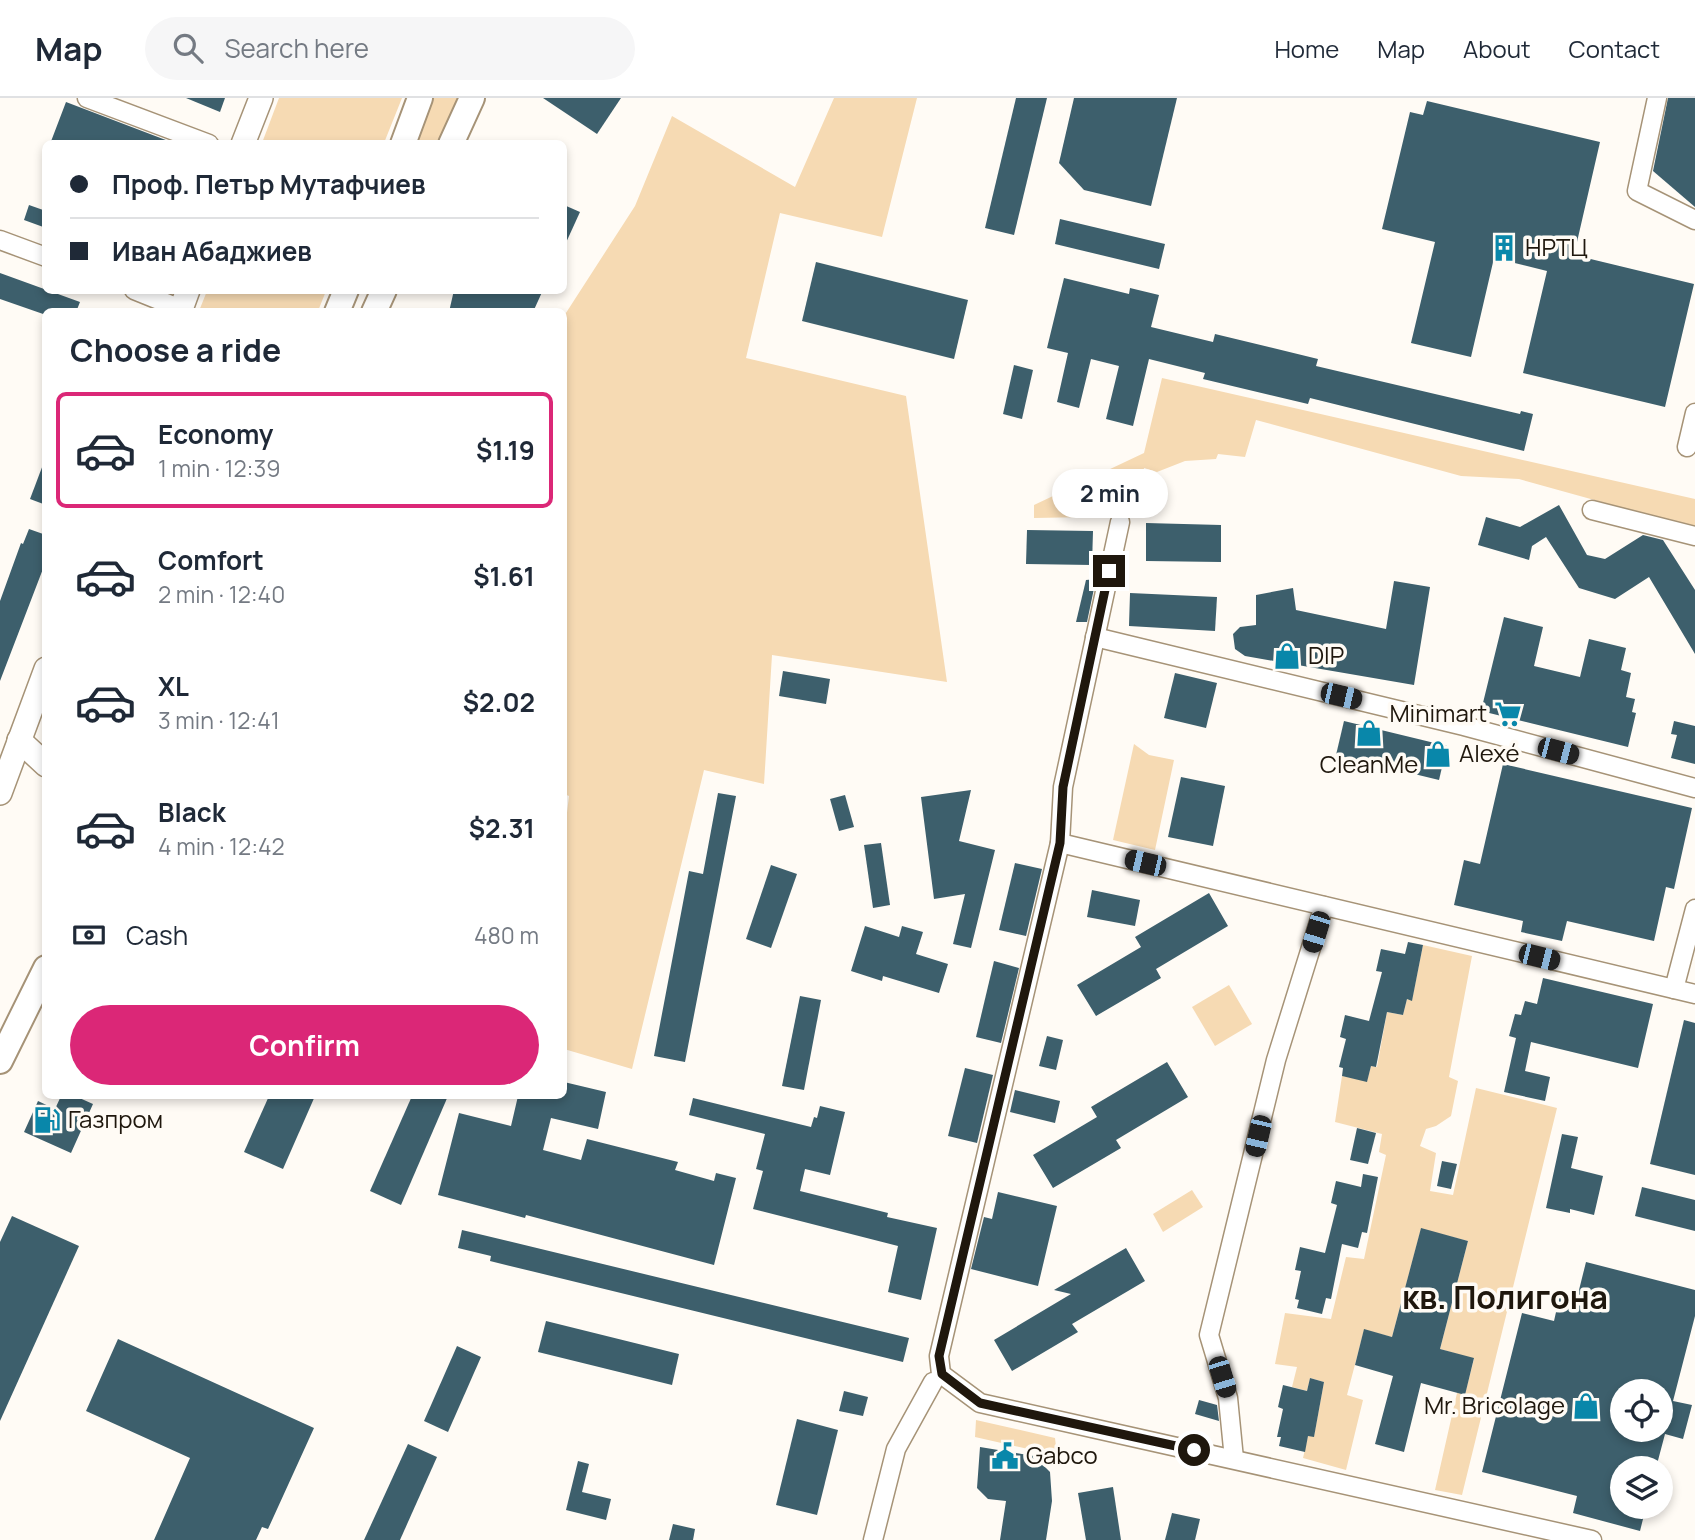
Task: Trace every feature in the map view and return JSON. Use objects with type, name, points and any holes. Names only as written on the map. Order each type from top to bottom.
[{"type":"main road","points":[[405,140],[421,98]]},
{"type":"main road","points":[[453,140],[472,98]]},
{"type":"main road","points":[[0,1060],[42,976]]},
{"type":"street","points":[[87,98],[198,140]]},
{"type":"street","points":[[245,140],[261,98]]},
{"type":"street","points":[[1657,98],[1637,191],[1695,220]]},
{"type":"street","points":[[0,240],[42,256]]},
{"type":"street","points":[[148,294],[183,304]]},
{"type":"street","points":[[1687,447],[1695,413]]},
{"type":"street","points":[[1592,510],[1695,536]]},
{"type":"street","points":[[1120,522],[1063,787],[1060,843],[939,1356],[942,1374],[980,1403],[1592,1540]]},
{"type":"street","points":[[1095,637],[1464,726],[1695,788]]},
{"type":"street","points":[[0,793],[42,680]]},
{"type":"street","points":[[19,740],[42,761]]},
{"type":"street","points":[[1060,843],[1695,994]]},
{"type":"street","points":[[1234,1459],[1228,1398],[1209,1335],[1276,1060],[1324,906]]},
{"type":"street","points":[[1674,989],[1695,909]]},
{"type":"street","points":[[873,1540],[895,1449],[933,1381]]},
{"type":"shaded area","points":[[279,98],[402,98],[385,140],[263,140]]},
{"type":"shaded area","points":[[434,98],[458,98],[438,140],[418,140]]},
{"type":"shaded area","points":[[834,98],[917,98],[882,237],[780,213],[746,358],[906,396],[947,682],[772,655],[764,784],[704,770],[632,1069],[567,1050],[567,311],[635,206],[672,116],[795,187]]},
{"type":"shaded area","points":[[205,294],[325,294],[319,308],[200,308]]},
{"type":"shaded area","points":[[1162,378],[1695,499],[1695,528],[1519,479],[1461,476],[1256,420],[1245,457],[1218,454],[1216,459],[1185,461],[1157,472],[1144,468],[1141,516],[1034,518],[1034,505],[1144,453]]},
{"type":"shaded area","points":[[1134,744],[1149,755],[1174,760],[1155,850],[1113,840]]},
{"type":"shaded area","points":[[1423,945],[1472,956],[1449,1077],[1458,1081],[1451,1116],[1426,1129],[1420,1146],[1436,1153],[1430,1191],[1453,1195],[1476,1088],[1557,1108],[1462,1495],[1435,1490],[1457,1393],[1465,1394],[1474,1359],[1440,1349],[1468,1241],[1421,1229],[1392,1337],[1364,1330],[1347,1395],[1363,1400],[1346,1470],[1303,1458],[1308,1436],[1314,1436],[1324,1382],[1310,1378],[1307,1391],[1292,1387],[1297,1367],[1275,1364],[1285,1313],[1331,1319],[1346,1257],[1364,1259],[1386,1155],[1379,1152],[1382,1134],[1335,1122],[1342,1076],[1367,1081],[1371,1066],[1377,1067],[1387,1012],[1403,1015],[1407,999],[1412,1000]]},
{"type":"shaded area","points":[[1229,985],[1252,1024],[1215,1046],[1192,1007]]},
{"type":"shaded area","points":[[1192,1190],[1203,1207],[1163,1232],[1153,1214]]},
{"type":"shaded area","points":[[976,1420],[1055,1438],[1058,1464],[1037,1451],[975,1437]]},
{"type":"building","points":[[186,98],[225,98],[220,112]]},
{"type":"building","points":[[543,98],[621,98],[597,134]]},
{"type":"building","points":[[1016,98],[1047,98],[1014,235],[985,228]]},
{"type":"building","points":[[1074,98],[1177,98],[1151,206],[1084,190],[1059,163]]},
{"type":"building","points":[[1668,98],[1695,98],[1695,207],[1653,171]]},
{"type":"building","name":"НРТЦ","points":[[1427,101],[1600,142],[1574,255],[1694,284],[1665,407],[1523,373],[1547,271],[1494,258],[1471,357],[1411,343],[1435,242],[1382,229],[1410,112],[1423,115]]},
{"type":"building","points":[[66,102],[166,140],[89,140],[52,140]]},
{"type":"building","points":[[29,205],[42,210],[42,227],[24,220]]},
{"type":"building","points":[[567,206],[580,212],[567,240]]},
{"type":"building","points":[[1060,219],[1165,244],[1159,269],[1055,244]]},
{"type":"building","points":[[816,262],[968,300],[954,359],[802,321]]},
{"type":"building","points":[[0,273],[42,288],[42,294],[58,294],[80,302],[78,308],[42,308],[42,314],[0,299]]},
{"type":"building","points":[[1064,278],[1129,294],[1130,288],[1159,295],[1151,327],[1213,342],[1215,334],[1318,359],[1316,366],[1520,414],[1521,411],[1533,414],[1524,451],[1310,398],[1308,404],[1203,379],[1205,373],[1149,359],[1133,426],[1106,419],[1119,366],[1091,359],[1079,408],[1057,402],[1068,353],[1047,348]]},
{"type":"building","points":[[453,294],[541,294],[535,308],[450,308]]},
{"type":"building","points":[[1014,365],[1033,370],[1022,419],[1003,414]]},
{"type":"building","points":[[42,467],[42,504],[30,499]]},
{"type":"building","points":[[1559,505],[1587,555],[1605,559],[1643,535],[1663,540],[1695,590],[1695,654],[1649,577],[1615,599],[1579,588],[1546,537],[1532,546],[1529,560],[1478,545],[1486,517],[1520,527]]},
{"type":"building","points":[[1146,523],[1221,525],[1221,562],[1146,561]]},
{"type":"building","points":[[29,529],[42,534],[42,571],[0,681],[0,601],[21,543],[23,544]]},
{"type":"building","points":[[1027,530],[1093,531],[1092,565],[1026,564]]},
{"type":"building","points":[[1096,579],[1087,622],[1076,622],[1086,580]]},
{"type":"building","points":[[1394,581],[1430,587],[1414,685],[1245,656],[1235,649],[1233,634],[1240,627],[1256,625],[1256,595],[1293,588],[1296,610],[1386,629]]},
{"type":"building","points":[[1130,593],[1217,597],[1215,631],[1129,626]]},
{"type":"building","points":[[1504,617],[1543,627],[1534,666],[1580,677],[1589,639],[1626,648],[1621,670],[1631,673],[1626,697],[1635,699],[1632,712],[1636,713],[1628,747],[1481,711]]},
{"type":"building","points":[[783,671],[830,679],[826,704],[779,696]]},
{"type":"building","points":[[1175,673],[1217,683],[1206,728],[1164,718]]},
{"type":"building","points":[[1344,721],[1447,746],[1439,780],[1336,755]]},
{"type":"building","points":[[1674,721],[1695,726],[1695,764],[1671,758],[1677,735],[1671,734]]},
{"type":"building","points":[[1503,764],[1692,808],[1674,889],[1666,887],[1654,941],[1567,921],[1562,941],[1521,932],[1523,921],[1454,905],[1464,860],[1480,864]]},
{"type":"building","points":[[1181,777],[1225,786],[1213,846],[1168,837]]},
{"type":"building","points":[[971,790],[959,841],[995,850],[971,948],[953,944],[965,894],[934,899],[921,797]]},
{"type":"building","points":[[718,793],[736,796],[685,1062],[654,1056],[689,871],[703,874]]},
{"type":"building","points":[[845,795],[854,827],[839,831],[830,799]]},
{"type":"building","points":[[881,843],[890,905],[873,908],[864,845]]},
{"type":"building","points":[[1015,863],[1042,869],[1026,936],[999,930]]},
{"type":"building","points":[[771,865],[797,874],[771,948],[746,939]]},
{"type":"building","points":[[1092,890],[1140,900],[1135,926],[1087,917]]},
{"type":"building","points":[[1209,893],[1228,926],[1156,969],[1161,978],[1096,1016],[1077,985],[1141,947],[1135,937]]},
{"type":"building","points":[[865,926],[899,937],[902,926],[923,932],[916,954],[948,964],[939,993],[883,976],[882,981],[851,971]]},
{"type":"building","points":[[1408,942],[1423,945],[1412,1001],[1407,999],[1403,1015],[1387,1012],[1376,1067],[1371,1066],[1367,1082],[1342,1076],[1343,1068],[1339,1067],[1346,1039],[1340,1037],[1345,1015],[1369,1021],[1382,972],[1376,971],[1381,949],[1405,954]]},
{"type":"building","points":[[994,961],[1019,968],[1001,1043],[976,1037]]},
{"type":"building","points":[[1543,978],[1653,1004],[1638,1068],[1531,1042],[1525,1071],[1550,1077],[1545,1101],[1504,1092],[1516,1038],[1509,1036],[1515,1014],[1521,1015],[1525,1001],[1537,1004]]},
{"type":"building","points":[[800,996],[821,1000],[804,1090],[782,1086]]},
{"type":"building","points":[[1684,1020],[1695,1023],[1695,1175],[1650,1164]]},
{"type":"building","points":[[1047,1036],[1063,1040],[1056,1070],[1039,1066]]},
{"type":"building","points":[[1167,1062],[1188,1097],[1116,1140],[1121,1148],[1053,1188],[1033,1155],[1097,1117],[1091,1107]]},
{"type":"building","points":[[965,1068],[993,1075],[977,1143],[948,1136]]},
{"type":"building","points":[[567,1083],[606,1092],[598,1129],[551,1118],[543,1150],[581,1160],[587,1139],[678,1162],[675,1170],[714,1181],[716,1173],[736,1178],[714,1265],[526,1215],[525,1218],[438,1195],[459,1113],[511,1126],[517,1099],[567,1099]]},
{"type":"building","points":[[1015,1090],[1060,1101],[1055,1123],[1010,1112]]},
{"type":"building","points":[[693,1098],[811,1127],[820,1106],[845,1112],[830,1175],[805,1169],[800,1191],[888,1213],[887,1217],[937,1228],[921,1300],[888,1292],[898,1246],[753,1209],[763,1171],[756,1169],[765,1134],[689,1115]]},
{"type":"building","points":[[60,1099],[82,1099],[93,1104],[71,1153],[24,1132],[38,1101],[55,1109]]},
{"type":"building","points":[[268,1099],[314,1099],[283,1169],[244,1152]]},
{"type":"building","points":[[411,1099],[447,1099],[401,1205],[370,1191]]},
{"type":"building","points":[[1357,1128],[1376,1133],[1368,1164],[1350,1160]]},
{"type":"building","points":[[1562,1134],[1578,1137],[1571,1168],[1603,1176],[1594,1215],[1570,1209],[1570,1213],[1546,1208]]},
{"type":"building","points":[[1442,1161],[1457,1164],[1451,1189],[1437,1186]]},
{"type":"building","points":[[1363,1174],[1378,1177],[1367,1233],[1362,1232],[1358,1248],[1342,1244],[1331,1299],[1326,1298],[1322,1314],[1297,1308],[1299,1300],[1295,1299],[1301,1271],[1295,1270],[1300,1247],[1325,1253],[1337,1205],[1331,1203],[1336,1181],[1361,1187]]},
{"type":"building","points":[[1642,1187],[1695,1200],[1695,1231],[1635,1216]]},
{"type":"building","points":[[998,1192],[1057,1206],[1038,1286],[971,1269],[984,1217],[992,1219]]},
{"type":"building","points":[[12,1216],[79,1246],[0,1421],[0,1242]]},
{"type":"building","points":[[1421,1228],[1468,1241],[1440,1349],[1474,1358],[1465,1395],[1421,1383],[1404,1452],[1375,1444],[1393,1376],[1355,1365],[1364,1329],[1392,1337]]},
{"type":"building","points":[[462,1230],[909,1338],[903,1362],[490,1261],[491,1256],[458,1248]]},
{"type":"building","points":[[1126,1248],[1145,1281],[1072,1324],[1078,1332],[1012,1371],[994,1340],[1071,1294],[1054,1290]]},
{"type":"building","points":[[1586,1262],[1695,1290],[1695,1316],[1673,1401],[1673,1379],[1610,1379],[1610,1442],[1663,1442],[1659,1456],[1610,1456],[1610,1519],[1643,1519],[1640,1531],[1573,1513],[1577,1496],[1482,1472],[1522,1313],[1554,1321],[1561,1290],[1578,1294]]},
{"type":"building","points":[[546,1321],[679,1354],[672,1385],[538,1352]]},
{"type":"building","points":[[118,1339],[314,1428],[268,1529],[262,1527],[256,1540],[154,1540],[190,1458],[86,1411]]},
{"type":"building","points":[[457,1346],[481,1357],[448,1432],[424,1421]]},
{"type":"building","points":[[1310,1378],[1324,1382],[1314,1437],[1308,1436],[1305,1452],[1279,1446],[1281,1437],[1277,1437],[1283,1409],[1278,1407],[1283,1385],[1307,1391]]},
{"type":"building","points":[[844,1391],[868,1397],[863,1416],[839,1411]]},
{"type":"building","points":[[1199,1400],[1217,1405],[1219,1421],[1195,1414]]},
{"type":"building","points":[[1673,1401],[1692,1405],[1683,1439],[1673,1436]]},
{"type":"building","points":[[797,1419],[838,1430],[817,1515],[776,1505]]},
{"type":"building","points":[[408,1444],[437,1457],[400,1540],[364,1540]]},
{"type":"building","points":[[980,1447],[1034,1456],[1050,1472],[1052,1501],[1046,1540],[1000,1540],[1006,1501],[988,1499],[977,1488]]},
{"type":"building","points":[[578,1461],[589,1464],[582,1492],[611,1499],[606,1520],[566,1510]]},
{"type":"building","points":[[1113,1487],[1121,1540],[1086,1540],[1078,1493]]},
{"type":"building","points":[[1172,1513],[1200,1519],[1195,1540],[1165,1540]]},
{"type":"building","points":[[673,1524],[695,1529],[693,1540],[669,1540]]},
{"type":"place","name":"НРТЦ","points":[[1504,248]]},
{"type":"place","name":"DIP","points":[[1287,656]]},
{"type":"place","name":"Minimart","points":[[1508,714]]},
{"type":"place","name":"CleanMe","points":[[1369,733]]},
{"type":"place","name":"Alexé","points":[[1438,754]]},
{"type":"place","name":"Газпром","points":[[47,1120]]},
{"type":"place","name":"Mr. Bricolage","points":[[1586,1406]]},
{"type":"place","name":"Gabco","points":[[1005,1456]]},
{"type":"district","name":"кв. Полигона","points":[[1505,1298]]},
{"type":"route","points":[[1109,571],[1063,787],[1060,843],[939,1356],[942,1374],[980,1403],[1194,1450]]}]
